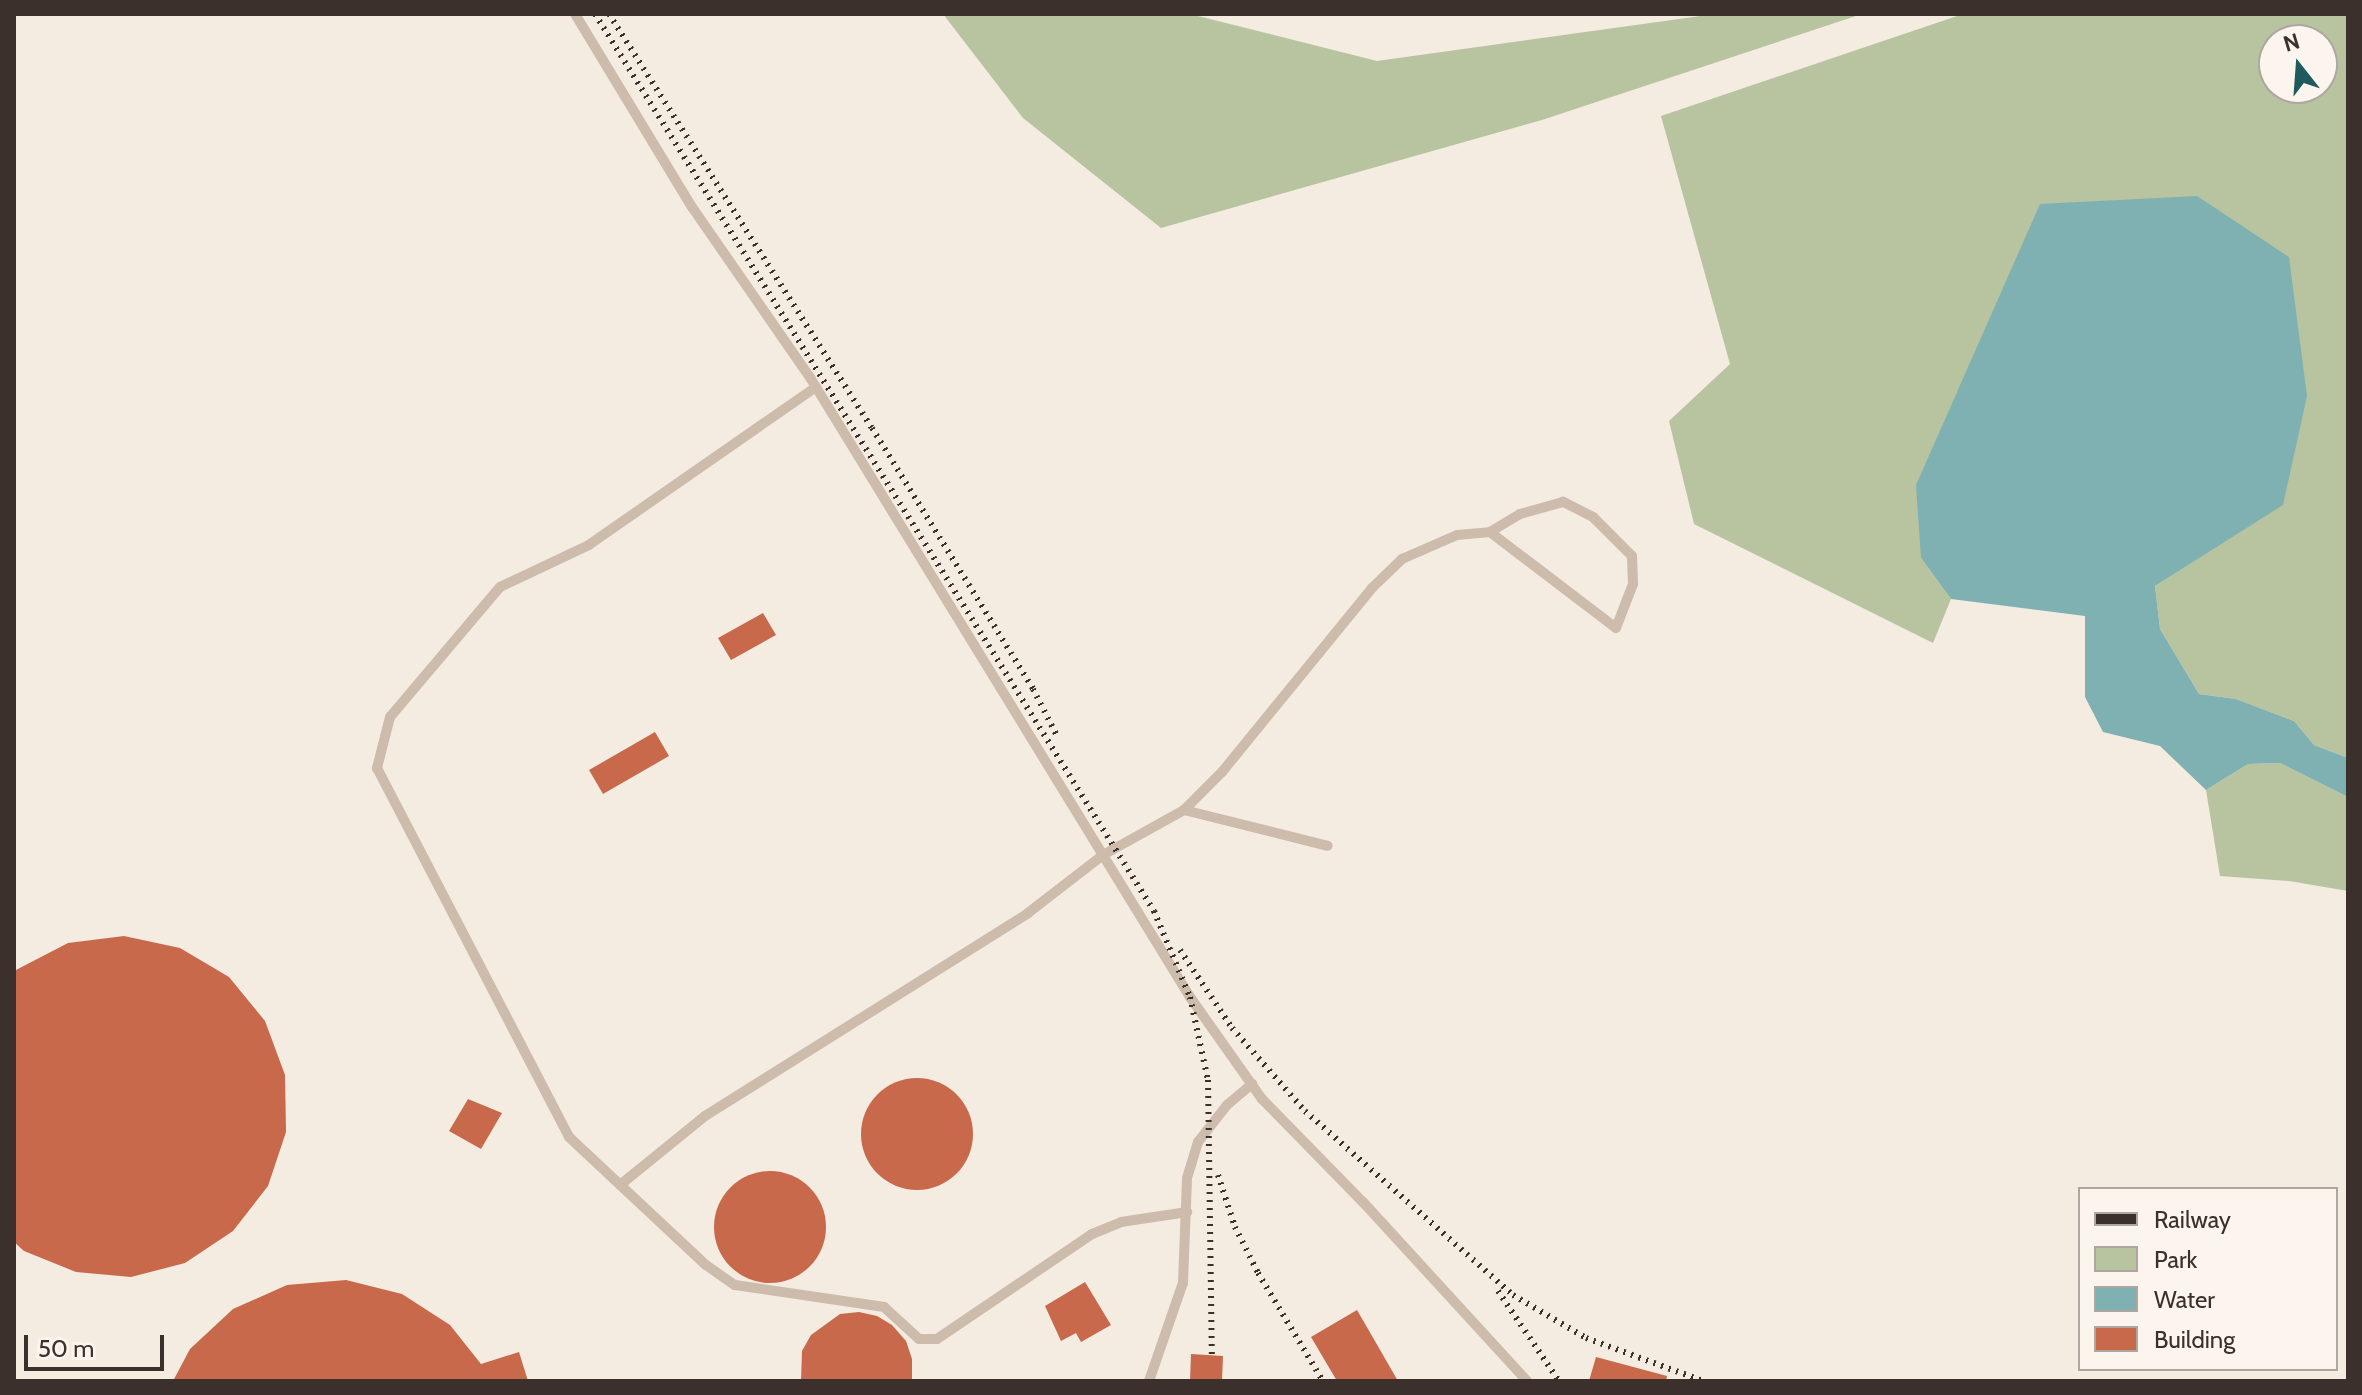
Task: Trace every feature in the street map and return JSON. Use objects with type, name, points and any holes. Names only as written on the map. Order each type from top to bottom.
[{"type":"lane","points":[[575,14],[692,207],[816,387],[1190,997],[1262,1099],[1363,1202],[1527,1381]]},
{"type":"lane","points":[[816,387],[589,545],[500,587],[390,717],[377,768],[569,1137],[706,1265],[735,1285],[884,1307],[919,1339],[937,1339],[1092,1234],[1121,1222],[1187,1212]]},
{"type":"lane","points":[[620,1185],[705,1116],[1028,913],[1103,855],[1184,810],[1222,772],[1372,588],[1402,559],[1457,535],[1490,532],[1520,514],[1563,502],[1593,517],[1632,556],[1633,584],[1616,628],[1559,588],[1490,532]]},
{"type":"lane","points":[[1184,810],[1328,846]]},
{"type":"lane","points":[[1149,1381],[1183,1283],[1187,1178],[1198,1142],[1227,1105],[1252,1084]]},
{"type":"green space","points":[[943,14],[1190,14],[1377,61],[1715,14],[1862,14],[1542,120],[1161,228],[1023,118]]},
{"type":"green space","points":[[1963,14],[2343,14],[2348,18],[2348,758],[2314,745],[2294,721],[2236,699],[2199,694],[2160,629],[2155,586],[2283,504],[1921,558],[1951,599],[1933,643],[1694,524],[1669,421],[1730,364],[1661,116]]},
{"type":"green space","points":[[2280,763],[2348,797],[2348,891],[2289,881],[2220,876],[2206,790],[2248,764]]},
{"type":"water","points":[[2197,196],[2289,257],[2307,396],[2283,505],[2155,586],[2160,629],[2199,694],[2236,699],[2294,721],[2314,745],[2348,758],[2348,797],[2280,763],[2248,764],[2206,790],[2160,746],[2103,732],[2085,697],[2085,616],[1951,599],[1921,558],[1916,485],[2040,204]]},
{"type":"building","points":[[763,613],[776,635],[731,660],[718,638]]},
{"type":"building","points":[[655,732],[669,756],[603,794],[589,770]]},
{"type":"building","points":[[124,936],[180,948],[229,977],[265,1021],[285,1075],[286,1132],[268,1186],[233,1231],[185,1263],[131,1277],[76,1272],[24,1251],[14,1242],[14,971],[68,943]]},
{"type":"building","points":[[917,1078],[938,1082],[957,1094],[969,1113],[973,1134],[969,1155],[957,1174],[938,1186],[917,1190],[896,1186],[877,1174],[865,1155],[861,1134],[865,1113],[877,1094],[896,1082]]},
{"type":"building","points":[[468,1099],[502,1113],[481,1149],[449,1131]]},
{"type":"building","points":[[770,1171],[791,1175],[810,1187],[822,1206],[826,1227],[822,1248],[810,1267],[791,1279],[770,1283],[749,1279],[730,1267],[718,1248],[714,1227],[718,1206],[730,1187],[749,1175]]},
{"type":"building","points":[[346,1280],[402,1294],[450,1325],[481,1364],[519,1352],[528,1381],[173,1381],[190,1349],[233,1309],[287,1285]]},
{"type":"building","points":[[1085,1282],[1111,1325],[1081,1342],[1076,1333],[1061,1341],[1045,1306]]},
{"type":"building","points":[[1357,1310],[1398,1381],[1337,1381],[1311,1337]]},
{"type":"building","points":[[859,1312],[877,1316],[892,1325],[906,1341],[912,1359],[912,1381],[801,1381],[802,1351],[811,1335],[840,1314]]},
{"type":"building","points":[[1191,1354],[1223,1356],[1222,1381],[1190,1381]]},
{"type":"building","points":[[1596,1357],[1667,1376],[1666,1381],[1589,1381]]},
{"type":"railway","points":[[595,14],[1154,911],[1190,997],[1208,1080],[1212,1355]]},
{"type":"railway","points":[[609,14],[872,428],[1033,689],[1056,734]]},
{"type":"railway","points":[[1180,950],[1232,1028],[1305,1111],[1513,1295],[1586,1338],[1703,1381]]},
{"type":"railway","points":[[1218,1175],[1235,1227],[1258,1273],[1323,1381]]},
{"type":"railway","points":[[1498,1291],[1559,1381]]}]
